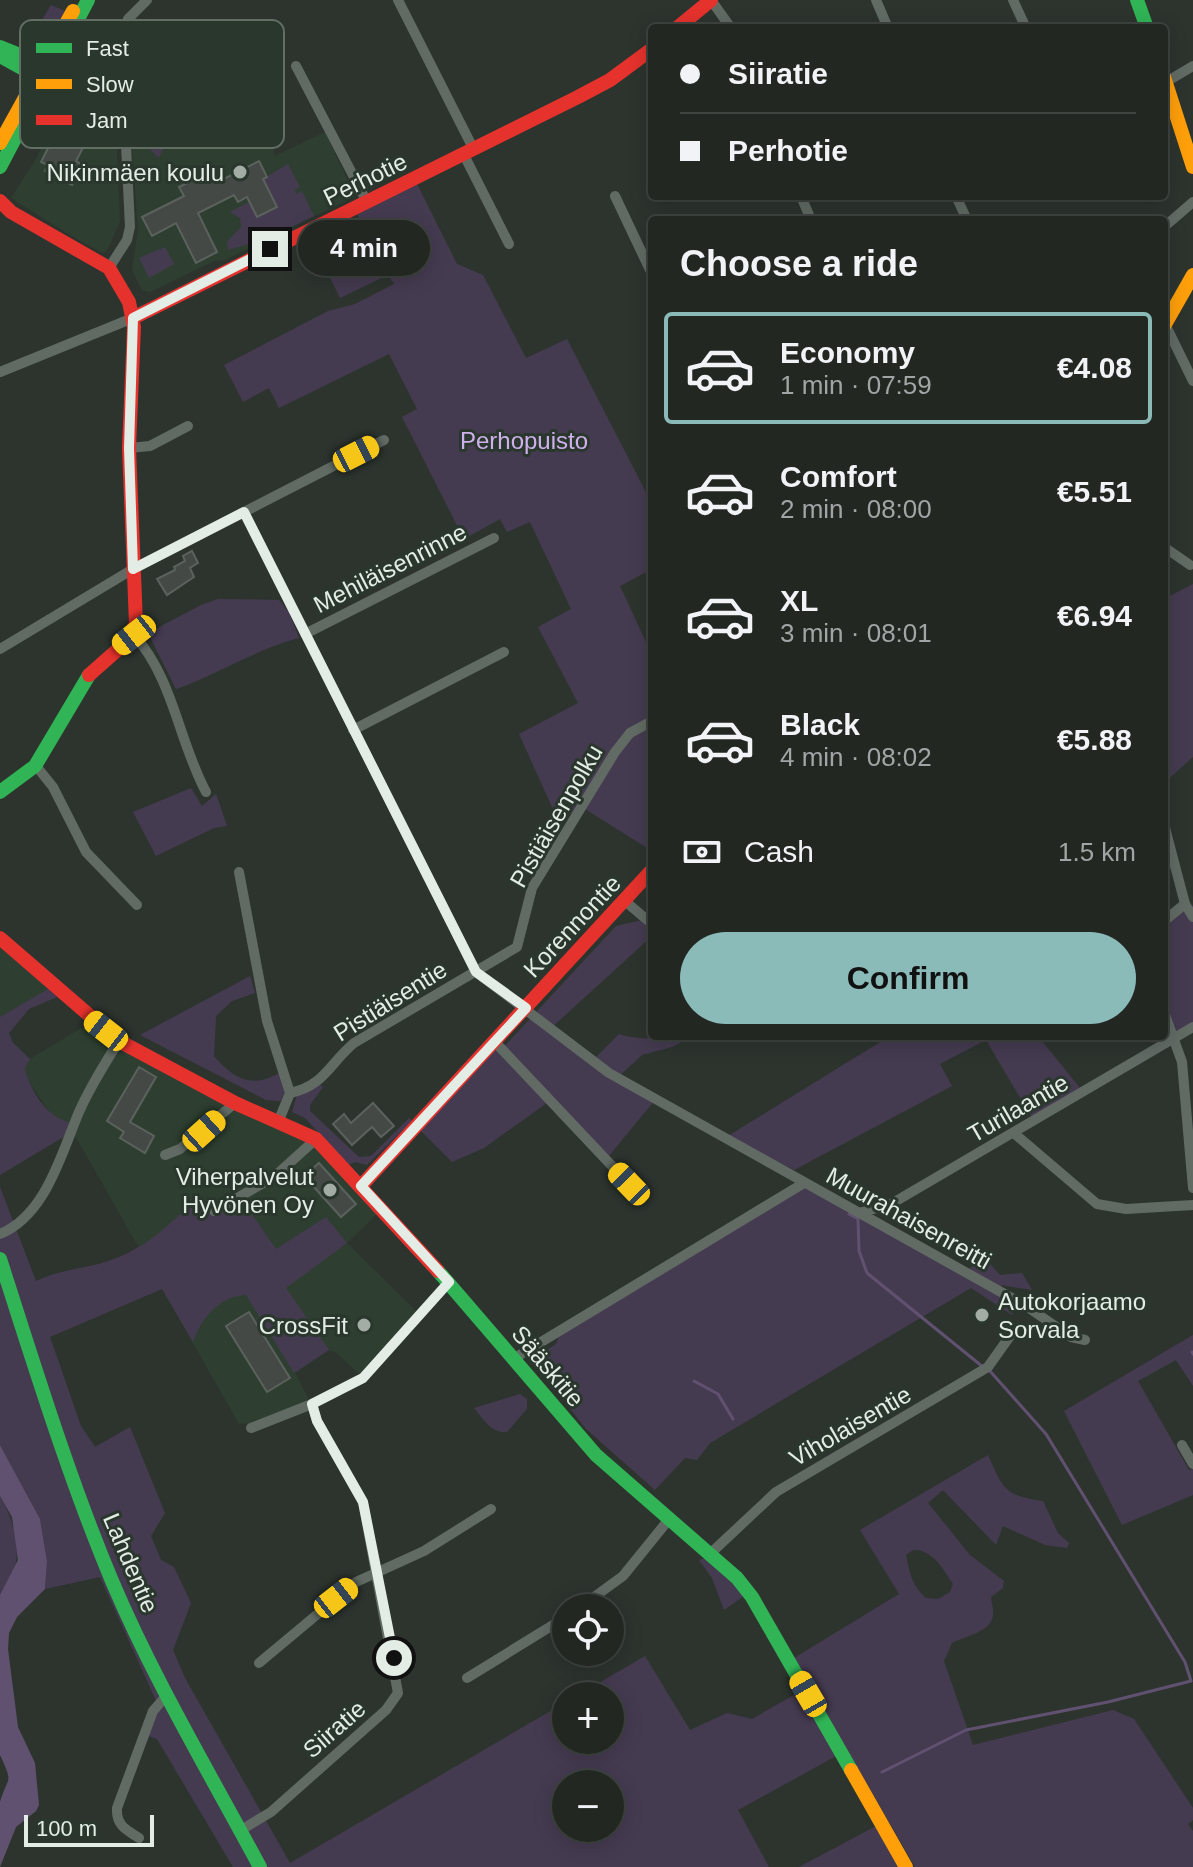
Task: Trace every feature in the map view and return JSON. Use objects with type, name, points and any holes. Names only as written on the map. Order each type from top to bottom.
[{"type":"street","points":[[69,20],[79,0]]},
{"type":"street","points":[[75,20],[88,0]]},
{"type":"street","points":[[128,20],[147,0]]},
{"type":"street","points":[[398,0],[509,244]]},
{"type":"street","points":[[682,24],[711,0],[728,24]]},
{"type":"street","points":[[876,0],[886,24]]},
{"type":"street","points":[[1013,0],[1024,24]]},
{"type":"street","points":[[1137,0],[1146,24]]},
{"type":"street","points":[[0,47],[20,59]]},
{"type":"street","name":"Perhotie","points":[[0,372],[133,318],[469,153],[610,80],[648,52]]},
{"type":"street","points":[[0,56],[20,64]]},
{"type":"street","points":[[296,66],[367,202]]},
{"type":"street","points":[[1168,78],[1193,66]]},
{"type":"street","points":[[1168,89],[1193,167]]},
{"type":"street","points":[[0,143],[20,109]]},
{"type":"street","points":[[0,167],[20,122]]},
{"type":"street","points":[[109,268],[122,249],[130,227],[126,148]]},
{"type":"street","points":[[615,196],[648,266]]},
{"type":"street","points":[[1168,224],[1193,202]]},
{"type":"street","points":[[4,208],[109,268],[129,302],[133,318],[129,448],[134,635],[146,648],[169,697],[206,792]]},
{"type":"street","points":[[1168,318],[1193,275]]},
{"type":"street","points":[[1168,333],[1193,381]]},
{"type":"street","points":[[129,448],[150,446],[188,426]]},
{"type":"street","points":[[0,649],[133,569],[384,440]]},
{"type":"street","points":[[244,512],[476,972],[609,1073],[804,1183]]},
{"type":"street","name":"Mehiläisenrinne","points":[[305,634],[494,538]]},
{"type":"street","points":[[1168,550],[1190,565]]},
{"type":"street","points":[[0,792],[24,779],[37,767],[86,678],[134,635]]},
{"type":"street","points":[[353,730],[504,652]]},
{"type":"street","name":"Pistiäisenpolku","points":[[476,972],[517,947],[532,888],[615,752],[630,733],[648,723]]},
{"type":"street","points":[[37,767],[53,787],[86,852],[137,905]]},
{"type":"street","points":[[1168,839],[1185,904],[1193,917]]},
{"type":"street","points":[[239,872],[255,970],[290,1093],[279,1120]]},
{"type":"street","name":"Korennontie","points":[[361,1186],[648,875]]},
{"type":"street","points":[[626,902],[648,921]]},
{"type":"street","points":[[1168,918],[1185,904]]},
{"type":"street","name":"Sääskitie","points":[[0,938],[119,1041],[235,1103],[316,1139],[449,1282],[596,1455],[712,1552],[752,1597],[906,1867]]},
{"type":"street","name":"Pistiäisentie","points":[[290,1093],[319,1084],[337,1057],[354,1043],[476,972]]},
{"type":"street","points":[[1168,1024],[1182,1062],[1193,1188]]},
{"type":"street","name":"Turilaantie","points":[[1168,1039],[1193,1027]]},
{"type":"street","name":"Turilaantie","points":[[859,1213],[887,1206],[1015,1134],[1167,1040]]},
{"type":"street","points":[[0,1234],[15,1228],[41,1197],[80,1110],[119,1041]]},
{"type":"street","points":[[495,1042],[629,1184]]},
{"type":"street","points":[[165,1155],[180,1149],[235,1103]]},
{"type":"street","points":[[1015,1134],[1097,1204],[1126,1209],[1193,1205]]},
{"type":"street","points":[[214,1211],[274,1177],[316,1139]]},
{"type":"street","name":"Muurahaisenreitti","points":[[513,1359],[804,1183],[1026,1306],[1071,1337],[1085,1340]]},
{"type":"street","name":"Lahdentie","points":[[0,1259],[88,1520],[113,1582],[167,1695],[260,1867]]},
{"type":"street","points":[[251,1428],[312,1404],[363,1378],[449,1282]]},
{"type":"street","name":"Viholaisentie","points":[[712,1552],[776,1492],[988,1367],[1010,1336]]},
{"type":"street","name":"Siiratie","points":[[241,1830],[271,1812],[396,1698],[397,1676],[363,1502],[317,1421],[312,1404]]},
{"type":"street","points":[[1182,1445],[1193,1464]]},
{"type":"street","points":[[259,1663],[350,1587],[375,1571],[424,1551],[491,1509]]},
{"type":"street","points":[[598,1594],[623,1576],[670,1518]]},
{"type":"street","points":[[467,1678],[552,1626]]},
{"type":"street","points":[[139,1838],[121,1826],[116,1819],[117,1808],[153,1711],[167,1695]]},
{"type":"shaded area","name":"Nikinmäen koulu","points":[[325,132],[354,194],[352,198],[225,260],[214,261],[150,292],[142,290],[132,270],[138,230],[132,148],[273,148],[275,156]]},
{"type":"shaded area","points":[[41,148],[117,148],[120,221],[107,251],[102,253],[11,198]]},
{"type":"shaded area","points":[[0,940],[48,989],[0,1017]]},
{"type":"shaded area","points":[[93,1021],[119,1041],[307,1132],[382,1209],[347,1243],[416,1311],[361,1376],[337,1353],[329,1350],[295,1373],[310,1402],[257,1423],[239,1424],[76,1137],[65,1136],[28,1080],[25,1068],[30,1059]]},
{"type":"shaded area","points":[[0,1445],[40,1519],[47,1561],[45,1589],[17,1617],[9,1633],[8,1649],[18,1727],[35,1763],[39,1805],[16,1827],[0,1867],[0,1802],[8,1776],[0,1755],[0,1595],[18,1560],[12,1517],[0,1496]]},
{"type":"green space","points":[[51,5],[65,11],[60,20],[42,20]]},
{"type":"green space","points":[[144,148],[166,148],[159,158],[150,149]]},
{"type":"green space","points":[[288,164],[300,187],[295,190],[296,194],[302,191],[314,216],[250,247],[249,244],[228,250],[227,242],[241,227],[240,218],[230,212],[249,202],[257,217],[277,207],[263,179]]},
{"type":"green space","name":"Perhopuisto","points":[[417,184],[457,264],[483,275],[526,358],[567,339],[648,496],[648,571],[620,586],[646,642],[648,658],[648,848],[585,809],[557,818],[519,734],[578,703],[538,627],[571,609],[530,522],[507,532],[500,519],[464,539],[402,417],[417,409],[389,354],[279,408],[269,388],[243,402],[224,365],[328,311],[355,304],[394,284],[388,275],[340,298],[312,241],[359,218],[354,208]]},
{"type":"green space","points":[[165,247],[174,264],[149,278],[139,258]]},
{"type":"green space","points":[[1193,584],[1193,757],[1168,779],[1168,597]]},
{"type":"green space","points":[[218,599],[279,600],[289,612],[299,638],[268,648],[176,689],[148,633]]},
{"type":"green space","points":[[191,788],[202,806],[216,794],[227,826],[214,828],[156,856],[133,812]]},
{"type":"green space","points":[[1193,905],[1193,1033],[1191,1028],[1161,1045],[1157,1040],[1168,1040],[1168,923]]},
{"type":"green space","points":[[642,920],[648,930],[648,940],[550,1029],[593,1060],[619,1034],[648,1040],[685,1040],[642,1055],[618,1077],[655,1100],[608,1157],[551,1100],[484,1148],[452,1162],[420,1130],[493,1051],[500,1051],[616,926]]},
{"type":"green space","points":[[250,976],[255,993],[232,1001],[216,1016],[214,1056],[236,1076],[251,1081],[279,1073],[285,1091],[281,1101],[266,1100],[140,1035]]},
{"type":"green space","points":[[48,989],[57,997],[29,1009],[9,1033],[13,1043],[30,1059],[25,1068],[40,1101],[53,1115],[69,1122],[65,1136],[0,1175],[0,1017]]},
{"type":"green space","points":[[884,1040],[986,1040],[940,1064],[952,1086],[794,1170],[728,1136]]},
{"type":"green space","points":[[986,1040],[1041,1040],[1080,1088],[1032,1118]]},
{"type":"green space","points":[[319,1084],[323,1087],[310,1105],[310,1111],[359,1157],[371,1156],[409,1118],[412,1121],[367,1165],[355,1162],[349,1165],[305,1118],[292,1112],[298,1092]]},
{"type":"green space","points":[[0,1187],[36,1281],[127,1254],[159,1232],[198,1197],[214,1211],[240,1197],[276,1249],[326,1217],[347,1243],[286,1288],[329,1350],[294,1373],[246,1295],[236,1296],[212,1310],[193,1342],[162,1289],[50,1337],[81,1426],[95,1447],[130,1427],[165,1513],[151,1536],[161,1560],[174,1567],[191,1603],[173,1650],[185,1678],[290,1863],[552,1710],[552,1754],[624,1754],[624,1682],[601,1682],[645,1656],[690,1730],[727,1713],[752,1719],[801,1691],[838,1755],[738,1810],[769,1867],[233,1867],[157,1739],[146,1735],[158,1705],[100,1577],[45,1589],[47,1561],[40,1519],[0,1445]]},
{"type":"green space","points":[[804,1187],[966,1276],[973,1264],[986,1259],[1000,1275],[1022,1273],[1032,1290],[1001,1285],[1004,1296],[1018,1305],[1012,1315],[971,1288],[710,1443],[697,1460],[685,1458],[655,1490],[585,1428],[532,1359],[556,1344],[560,1334]]},
{"type":"green space","points":[[1193,1335],[1193,1386],[1176,1360],[1138,1381],[1189,1470],[1193,1469],[1193,1495],[1122,1525],[1064,1411]]},
{"type":"green space","points":[[520,1394],[527,1399],[527,1409],[507,1432],[492,1428],[474,1408]]},
{"type":"green space","points":[[988,1455],[1007,1489],[1020,1496],[1043,1501],[1058,1533],[1069,1543],[1067,1548],[1045,1545],[1003,1526],[996,1545],[943,1490],[928,1503],[970,1555],[1004,1581],[1003,1588],[991,1597],[993,1611],[990,1624],[952,1643],[944,1661],[973,1745],[1113,1710],[1134,1719],[1193,1808],[1193,1820],[1188,1824],[1193,1831],[1193,1867],[915,1867],[794,1658],[899,1594],[860,1530]],"holes":[[[913,1550],[937,1561],[953,1584],[950,1592],[938,1599],[926,1598],[912,1578],[906,1555]]]},
{"type":"green space","points":[[0,1496],[15,1533],[16,1560],[14,1572],[0,1595]]},
{"type":"green space","points":[[709,1557],[744,1596],[724,1610],[712,1578],[699,1560]]},
{"type":"green space","points":[[876,1826],[900,1867],[799,1867]]},
{"type":"building","points":[[48,148],[83,148],[76,161],[83,165],[72,185],[45,171],[48,165],[41,162]]},
{"type":"building","name":"Nikinmäen koulu","points":[[259,161],[267,177],[263,179],[277,207],[257,217],[247,197],[238,202],[234,195],[198,213],[217,252],[196,263],[176,223],[152,236],[142,217],[184,196],[179,187],[214,169],[220,181]]},
{"type":"building","points":[[192,551],[198,563],[190,568],[194,577],[167,595],[157,579],[175,570],[174,567],[185,561],[183,556]]},
{"type":"building","points":[[139,1067],[156,1077],[130,1122],[154,1136],[145,1153],[120,1138],[124,1132],[107,1121]]},
{"type":"building","points":[[373,1103],[394,1126],[381,1137],[372,1127],[352,1145],[333,1124],[344,1114],[351,1123]]},
{"type":"building","name":"Viherpalvelut Hyvönen Oy","points":[[319,1163],[356,1204],[341,1217],[304,1176]]},
{"type":"building","points":[[249,1312],[290,1378],[267,1392],[226,1326]]},
{"type":"waterway","points":[[849,1214],[858,1219],[859,1251],[867,1273],[983,1367]]},
{"type":"waterway","points":[[882,1772],[966,1730],[1108,1702],[1191,1681],[1185,1662],[1046,1434],[989,1370]]},
{"type":"waterway","points":[[694,1381],[718,1394],[733,1419]]},
{"type":"traffic: fast","points":[[77,20],[88,0]]},
{"type":"traffic: fast","points":[[1137,0],[1146,24]]},
{"type":"traffic: fast","points":[[0,47],[20,55]]},
{"type":"traffic: fast","points":[[0,56],[20,67]]},
{"type":"traffic: fast","points":[[0,167],[20,129]]},
{"type":"traffic: fast","points":[[0,792],[35,766],[89,675]]},
{"type":"traffic: fast","points":[[0,1259],[66,1461],[112,1581],[164,1690],[260,1867]]},
{"type":"traffic: fast","points":[[438,1271],[596,1455],[737,1578],[752,1597],[851,1770]]},
{"type":"traffic: slow","points":[[68,20],[73,11]]},
{"type":"traffic: slow","points":[[1168,89],[1193,167]]},
{"type":"traffic: slow","points":[[0,143],[20,107]]},
{"type":"traffic: slow","points":[[1168,319],[1193,275]]},
{"type":"traffic: slow","points":[[851,1770],[906,1867]]},
{"type":"traffic: jam","points":[[682,24],[711,0]]},
{"type":"traffic: jam","points":[[133,318],[578,97],[610,80],[648,52]]},
{"type":"traffic: jam","points":[[0,201],[11,212],[109,268],[129,302],[134,327],[129,448],[136,624],[123,645],[89,675]]},
{"type":"traffic: jam","points":[[361,1186],[648,874]]},
{"type":"traffic: jam","points":[[0,938],[119,1041],[235,1103],[316,1139],[438,1271]]},
{"type":"place","name":"Nikinmäen koulu","points":[[240,172]]},
{"type":"place","name":"Viherpalvelut Hyvönen Oy","points":[[330,1190]]},
{"type":"place","name":"Autokorjaamo Sorvala","points":[[982,1315]]},
{"type":"place","name":"CrossFit","points":[[364,1325]]},
{"type":"route","points":[[270,249],[133,318],[129,448],[133,569],[244,512],[476,972],[526,1008],[361,1186],[449,1282],[363,1378],[312,1404],[317,1421],[363,1502],[394,1658]]}]
